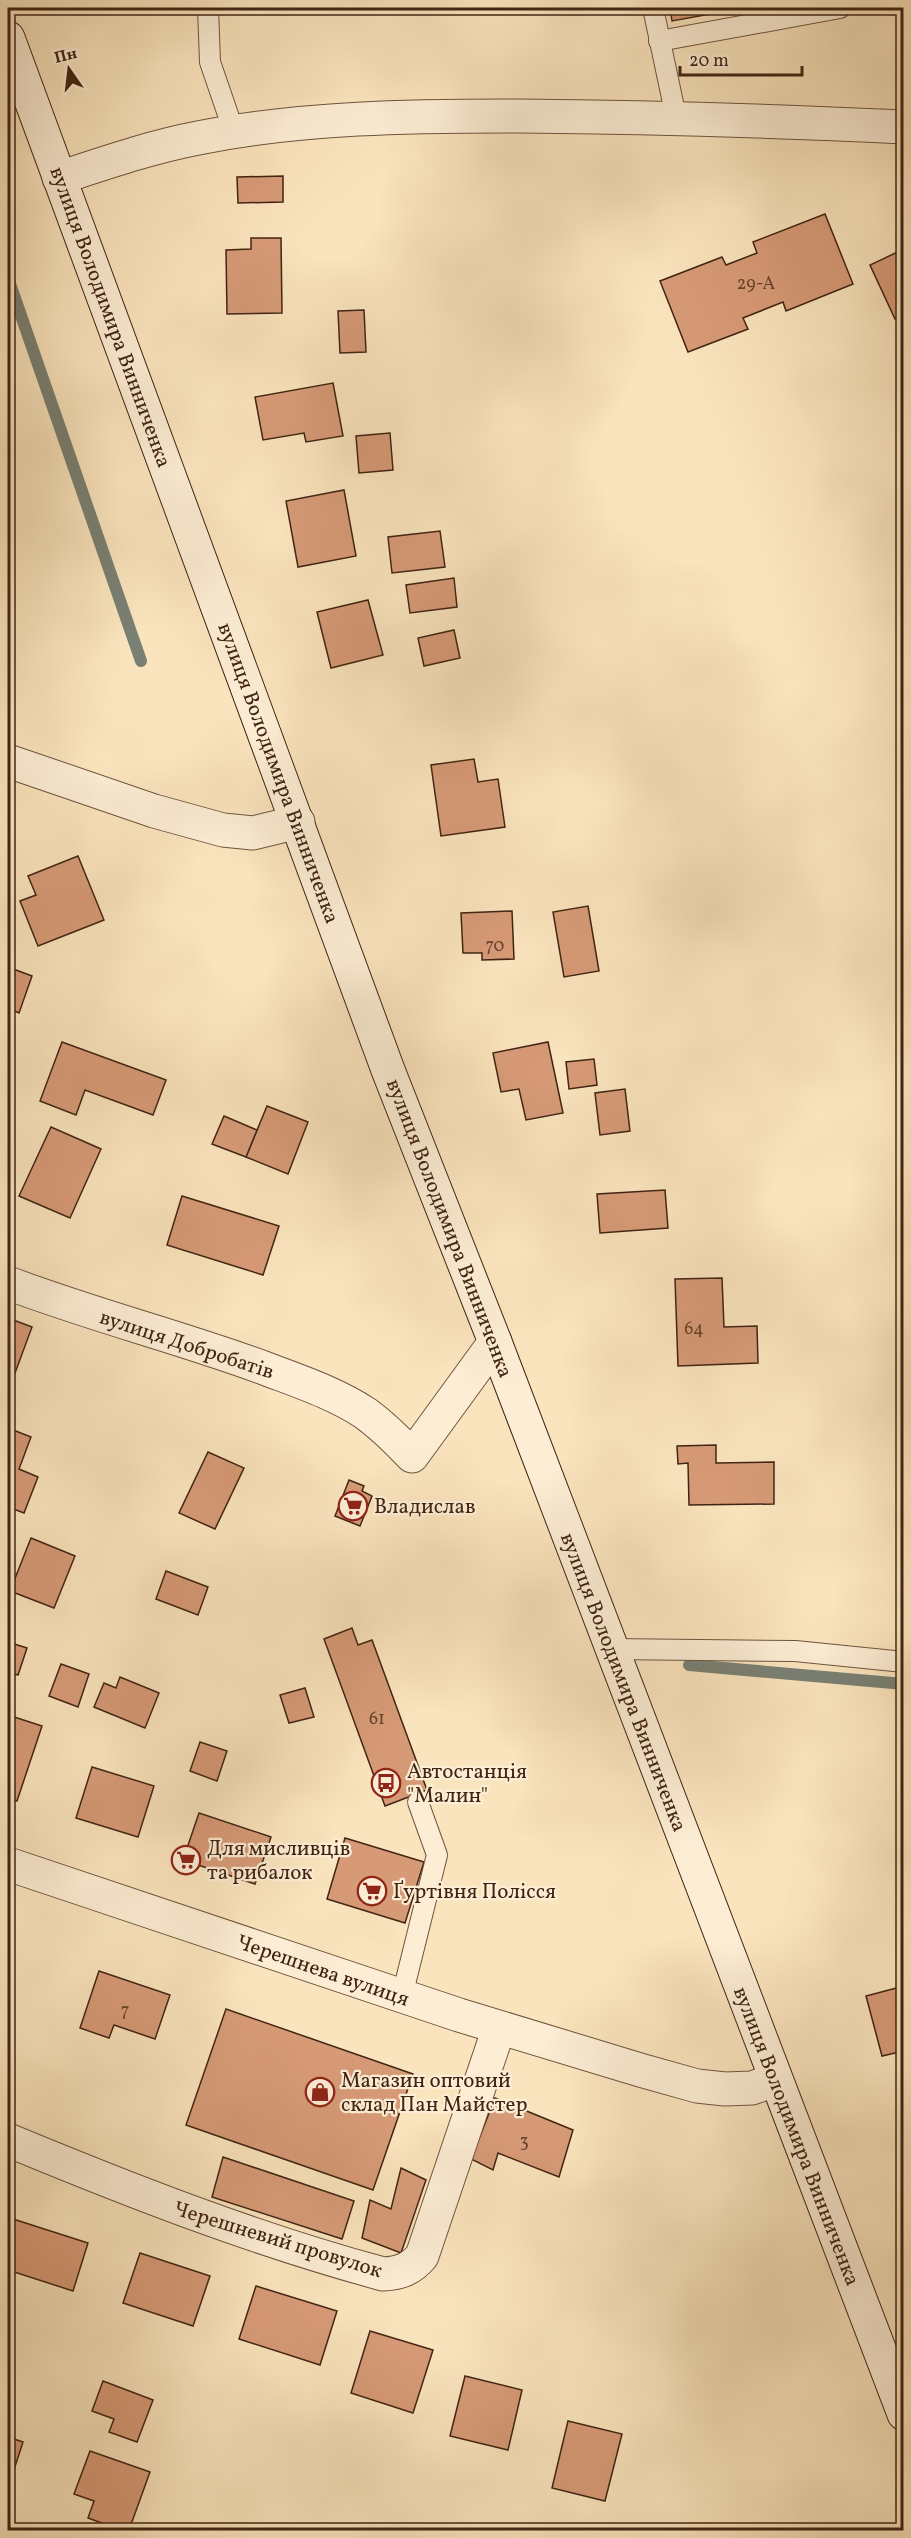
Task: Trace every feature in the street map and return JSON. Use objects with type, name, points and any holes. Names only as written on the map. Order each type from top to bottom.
[{"type":"street","name":"вулиця Володимира Винниченка","points":[[8,38],[388,1070],[495,1342],[903,2414]]},
{"type":"street","points":[[59,178],[141,151],[234,132],[378,118],[676,117],[903,127]]},
{"type":"street","points":[[8,761],[154,811],[223,830],[253,833],[298,822]]},
{"type":"street","name":"вулиця Добробатів","points":[[8,1283],[102,1316],[243,1360],[304,1383],[363,1412],[388,1430],[412,1456],[495,1342]]},
{"type":"street","name":"Черешнева вулиця","points":[[8,1863],[499,2028],[640,2070],[697,2086],[725,2089],[752,2088],[775,2080]]},
{"type":"street","name":"Черешневий провулок","points":[[8,2140],[166,2204],[254,2235],[383,2274],[399,2273],[414,2266],[422,2256],[499,2028]]},
{"type":"lane","points":[[208,8],[210,62],[234,132]]},
{"type":"lane","points":[[653,8],[676,117]]},
{"type":"lane","points":[[659,41],[785,12],[840,8]]},
{"type":"lane","points":[[611,1649],[795,1651],[903,1662]]},
{"type":"lane","points":[[402,1996],[437,1855],[418,1802]]},
{"type":"building","points":[[670,8],[744,8],[672,21]]},
{"type":"building","points":[[283,176],[283,202],[238,203],[237,177]]},
{"type":"building","points":[[825,214],[853,284],[786,311],[783,302],[743,318],[748,329],[688,352],[660,281],[722,257],[726,265],[757,253],[753,242]]},
{"type":"building","points":[[251,238],[281,238],[282,313],[227,314],[226,250],[251,249]]},
{"type":"building","points":[[904,249],[904,315],[895,319],[870,265]]},
{"type":"building","points":[[364,310],[366,352],[340,353],[338,311]]},
{"type":"building","points":[[333,383],[343,436],[306,442],[304,433],[263,440],[255,397]]},
{"type":"building","points":[[390,433],[393,470],[359,473],[356,436]]},
{"type":"building","points":[[344,490],[356,556],[298,567],[286,501]]},
{"type":"building","points":[[440,531],[445,567],[392,573],[388,537]]},
{"type":"building","points":[[454,578],[457,607],[410,613],[406,585]]},
{"type":"building","points":[[368,600],[383,655],[331,668],[317,612]]},
{"type":"building","points":[[454,630],[460,658],[424,666],[418,638]]},
{"type":"building","points":[[474,759],[478,782],[498,779],[505,827],[441,836],[431,765]]},
{"type":"building","points":[[78,856],[104,920],[38,946],[20,901],[36,895],[28,876]]},
{"type":"building","points":[[588,906],[599,971],[564,977],[553,912]]},
{"type":"building","points":[[512,911],[514,959],[482,960],[482,953],[463,953],[461,913]]},
{"type":"building","points":[[8,967],[32,976],[19,1013],[8,1008]]},
{"type":"building","points":[[62,1042],[166,1080],[153,1115],[85,1090],[76,1115],[40,1101]]},
{"type":"building","points":[[548,1042],[563,1113],[526,1120],[519,1089],[501,1092],[493,1053]]},
{"type":"building","points":[[594,1059],[597,1085],[569,1089],[566,1062]]},
{"type":"building","points":[[625,1089],[630,1131],[600,1135],[595,1093]]},
{"type":"building","points":[[267,1106],[308,1122],[288,1174],[246,1157]]},
{"type":"building","points":[[224,1116],[257,1130],[246,1157],[212,1144]]},
{"type":"building","points":[[51,1127],[101,1149],[70,1218],[19,1196]]},
{"type":"building","points":[[665,1190],[668,1228],[600,1233],[597,1194]]},
{"type":"building","points":[[182,1196],[279,1226],[263,1275],[167,1245]]},
{"type":"building","points":[[722,1278],[724,1327],[757,1326],[758,1363],[678,1366],[675,1279]]},
{"type":"building","points":[[8,1318],[32,1327],[8,1392]]},
{"type":"building","points":[[8,1428],[31,1437],[19,1469],[38,1477],[24,1513],[8,1507]]},
{"type":"building","points":[[716,1445],[716,1463],[774,1462],[774,1504],[689,1505],[688,1463],[678,1464],[677,1446]]},
{"type":"building","points":[[208,1452],[244,1468],[215,1529],[179,1513]]},
{"type":"building","name":"Владислав","points":[[349,1480],[364,1486],[362,1491],[372,1496],[360,1526],[335,1516]]},
{"type":"building","points":[[31,1538],[75,1556],[54,1608],[10,1591]]},
{"type":"building","points":[[166,1571],[208,1587],[198,1615],[156,1599]]},
{"type":"building","points":[[352,1628],[358,1645],[372,1640],[427,1790],[385,1806],[324,1639]]},
{"type":"building","points":[[8,1642],[27,1648],[18,1675],[8,1672]]},
{"type":"building","points":[[61,1664],[89,1674],[78,1707],[49,1696]]},
{"type":"building","points":[[120,1677],[159,1693],[145,1728],[94,1707],[104,1683],[116,1688]]},
{"type":"building","points":[[305,1688],[314,1717],[289,1723],[280,1695]]},
{"type":"building","points":[[8,1715],[42,1726],[17,1801],[8,1797]]},
{"type":"building","points":[[200,1742],[227,1751],[217,1781],[190,1771]]},
{"type":"building","points":[[92,1767],[154,1786],[138,1837],[76,1818]]},
{"type":"building","points":[[199,1813],[271,1837],[255,1884],[183,1860]]},
{"type":"building","points":[[345,1838],[424,1862],[405,1923],[327,1899]]},
{"type":"building","points":[[99,1971],[170,1995],[155,2039],[114,2025],[109,2038],[80,2028]]},
{"type":"building","points":[[904,1986],[904,2051],[882,2056],[866,1996]]},
{"type":"building","points":[[226,2009],[413,2074],[373,2190],[186,2125]]},
{"type":"building","points":[[495,2098],[573,2130],[559,2177],[498,2153],[493,2170],[471,2159]]},
{"type":"building","points":[[223,2157],[354,2201],[342,2239],[212,2197]]},
{"type":"building","points":[[401,2168],[426,2180],[401,2253],[362,2238],[370,2200],[391,2209]]},
{"type":"building","points":[[10,2218],[88,2243],[73,2291],[8,2270]]},
{"type":"building","points":[[140,2253],[210,2276],[193,2326],[123,2303]]},
{"type":"building","points":[[256,2286],[337,2311],[320,2365],[239,2339]]},
{"type":"building","points":[[370,2331],[433,2350],[413,2413],[351,2393]]},
{"type":"building","points":[[465,2376],[522,2390],[508,2450],[450,2436]]},
{"type":"building","points":[[103,2381],[153,2400],[137,2442],[109,2432],[114,2419],[92,2411]]},
{"type":"building","points":[[568,2421],[622,2434],[605,2501],[552,2488]]},
{"type":"building","points":[[8,2437],[23,2442],[8,2488]]},
{"type":"building","points":[[90,2451],[150,2472],[129,2530],[121,2530],[88,2518],[94,2501],[74,2494]]},
{"type":"waterway","points":[[8,278],[141,661]]},
{"type":"waterway","points":[[689,1665],[904,1684]]},
{"type":"place","name":"Владислав","points":[[353,1506]]},
{"type":"place","name":"Автостанція \"Малин\"","points":[[386,1783]]},
{"type":"place","name":"Для мисливців та рибалок","points":[[186,1860]]},
{"type":"place","name":"Ґуртівня Полісся","points":[[372,1891]]},
{"type":"place","name":"Магазин оптовий склад Пан Майстер","points":[[320,2092]]}]
